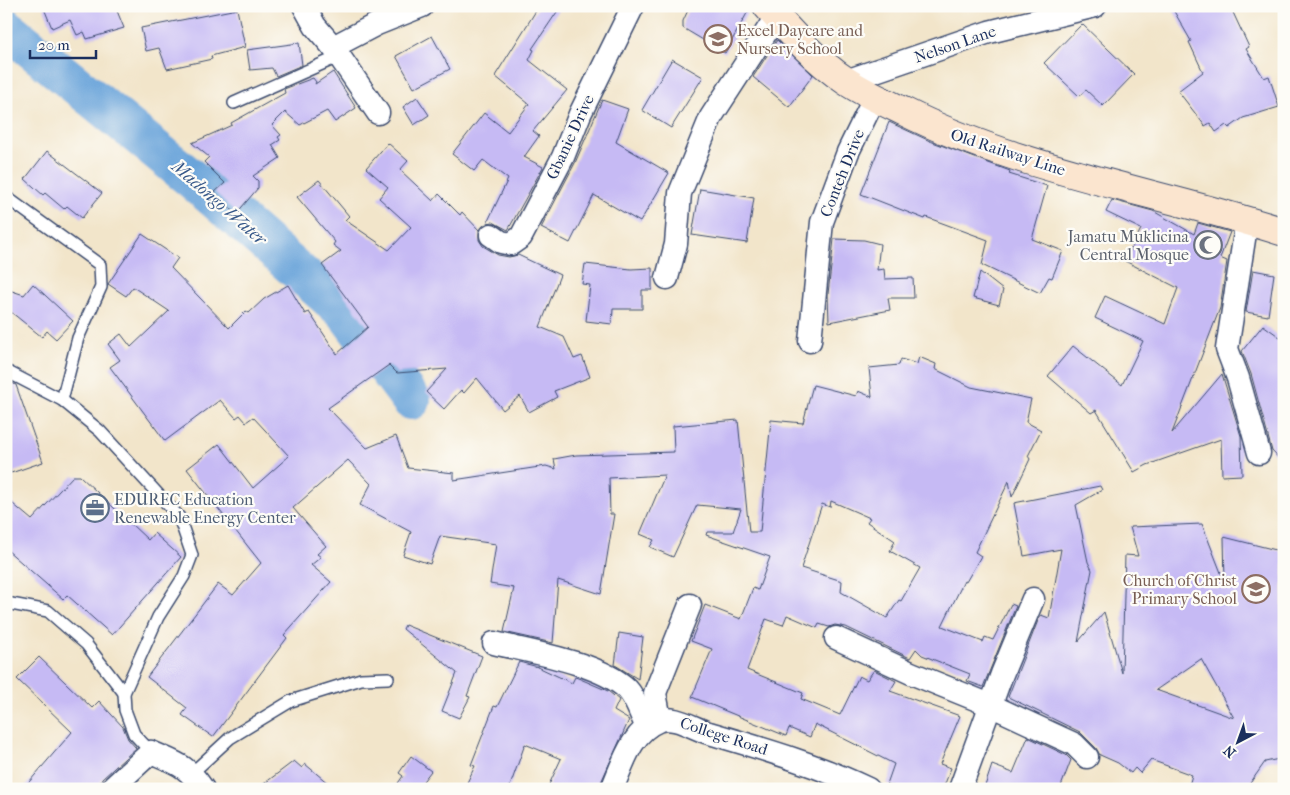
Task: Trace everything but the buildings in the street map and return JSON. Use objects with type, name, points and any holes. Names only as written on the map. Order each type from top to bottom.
[{"type":"street","points":[[304,6],[315,26],[336,52],[378,113]]},
{"type":"street","points":[[336,52],[377,24],[422,6]]},
{"type":"street","name":"Gbanie Drive","points":[[491,234],[501,242],[511,244],[521,237],[563,157],[580,114],[633,6]]},
{"type":"street","name":"Nelson Lane","points":[[846,82],[989,32],[1095,6]]},
{"type":"street","points":[[667,278],[676,244],[680,193],[712,117],[772,11]]},
{"type":"street","name":"Old Railway Line","points":[[772,11],[811,53],[846,82],[938,129],[1045,166],[1247,220],[1284,232]]},
{"type":"street","name":"Conteh Drive","points":[[810,341],[822,222],[848,152],[875,97]]},
{"type":"street","points":[[1247,220],[1227,349],[1238,378],[1259,453]]},
{"type":"street","points":[[960,789],[990,705],[1033,599]]},
{"type":"street","points":[[612,789],[636,737],[653,723],[655,693],[690,605]]},
{"type":"street","points":[[836,638],[1074,744],[1087,758]]},
{"type":"street","points":[[494,643],[571,662],[613,679],[629,690],[653,723]]},
{"type":"street","name":"College Road","points":[[653,723],[676,720],[706,733],[830,771],[868,789]]},
{"type":"street","points":[[111,789],[151,752],[197,781]]},
{"type":"lane","points":[[234,102],[336,52]]},
{"type":"lane","points":[[6,197],[100,264],[101,287],[78,338],[62,400]]},
{"type":"lane","points":[[6,371],[62,400],[100,431],[179,518],[192,555],[184,576],[158,617],[124,692],[125,710],[134,734],[151,752]]},
{"type":"lane","points":[[6,603],[48,611],[86,644],[124,692]]},
{"type":"lane","points":[[197,781],[230,738],[290,701],[361,679],[388,678]]},
{"type":"waterway","name":"Madongo Water","points":[[6,28],[193,180],[345,312],[411,400]]},
{"type":"place","name":"Excel Daycare and Nursery School","points":[[718,39]]},
{"type":"place","name":"Jamatu Muklicina Central Mosque","points":[[1208,245]]},
{"type":"place","name":"EDUREC Education Renewable Energy Center","points":[[95,508]]},
{"type":"place","name":"Church of Christ Primary School","points":[[1256,589]]}]
